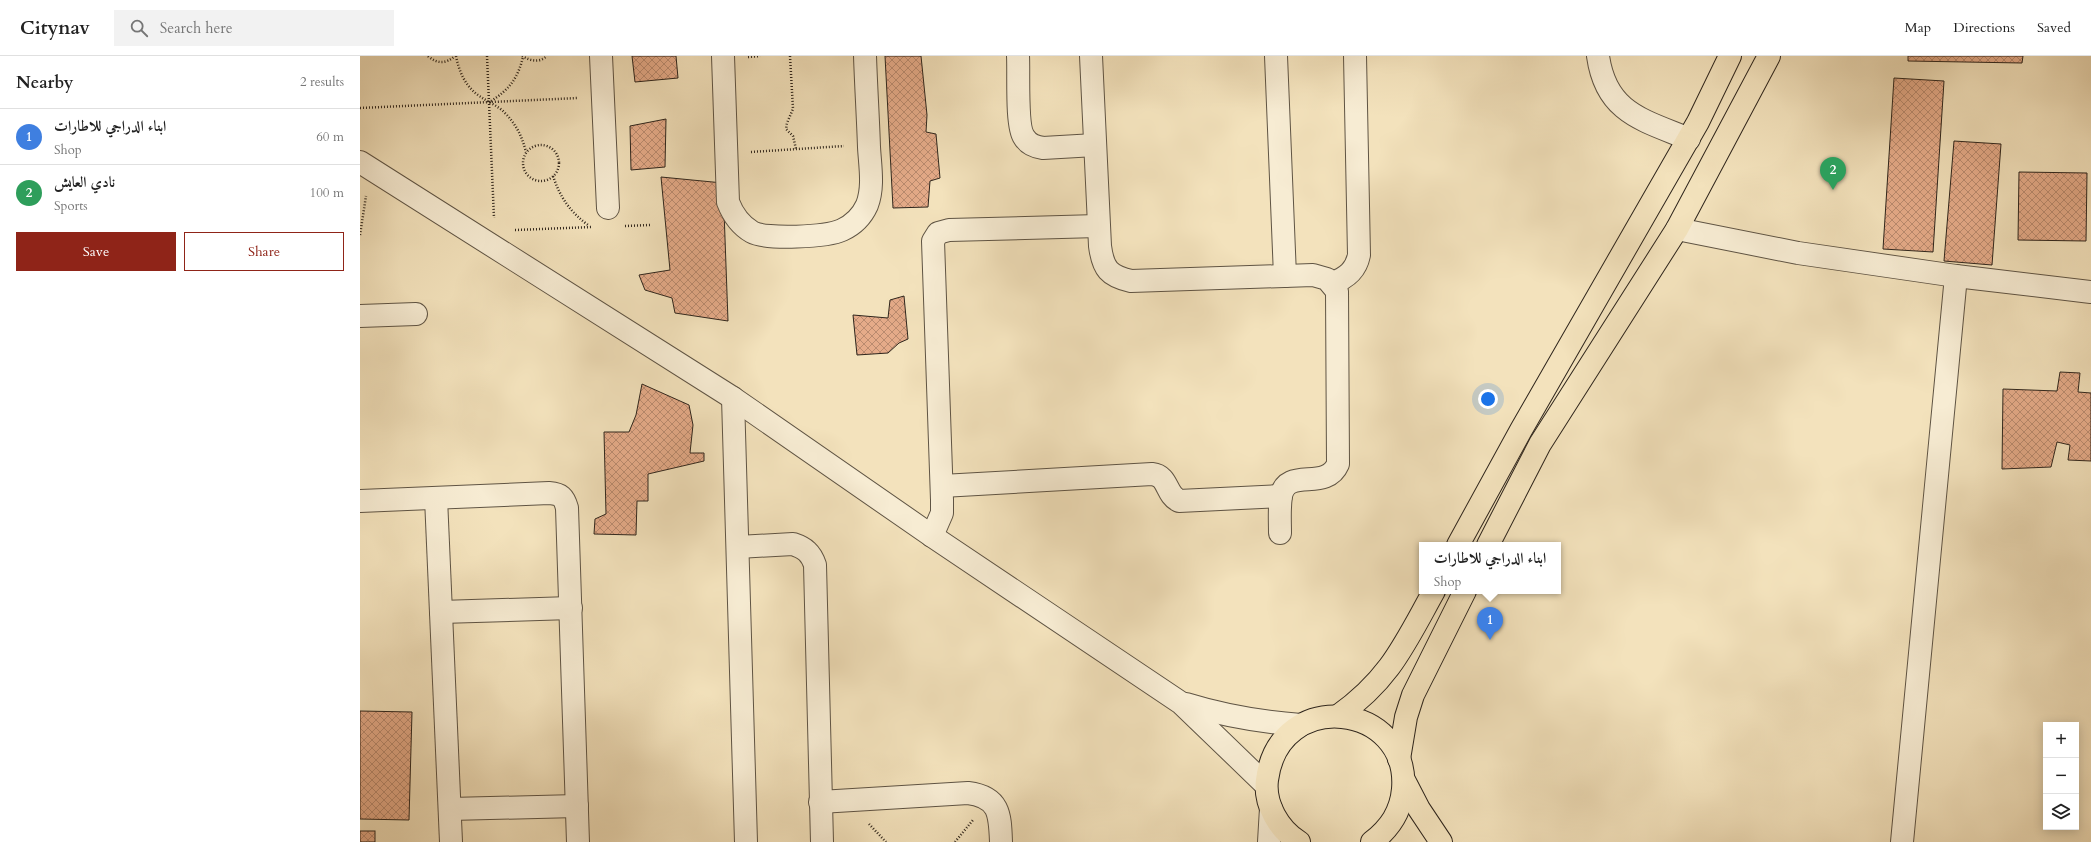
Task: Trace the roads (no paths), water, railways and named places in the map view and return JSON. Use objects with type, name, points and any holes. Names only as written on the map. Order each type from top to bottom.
[{"type":"main road","points":[[1460,542],[1521,430],[1689,139],[1730,56]]},
{"type":"main road","points":[[1490,542],[1540,444],[1677,229],[1769,56]]},
{"type":"main road","points":[[1338,716],[1357,702],[1385,674],[1399,654],[1432,594]]},
{"type":"main road","points":[[1372,842],[1384,833],[1396,818],[1402,799],[1402,769],[1406,717],[1414,695],[1464,594]]},
{"type":"main road","points":[[1298,842],[1291,838],[1279,824],[1270,808],[1266,785],[1269,767],[1276,750],[1287,736],[1301,725],[1319,718],[1338,716],[1357,720],[1375,729],[1389,742],[1419,809],[1441,842]]},
{"type":"street","points":[[601,56],[603,97],[604,218]]},
{"type":"street","points":[[723,56],[728,202],[731,211],[743,226],[753,233],[764,236],[829,234],[841,231],[852,225],[861,216],[866,206],[871,183],[865,56]]},
{"type":"street","points":[[1018,56],[1020,126],[1025,139],[1035,147],[1042,148],[1095,145]]},
{"type":"street","points":[[1091,56],[1098,226],[1102,260],[1108,270],[1118,278],[1131,282],[1320,276],[1332,283],[1337,291],[1338,464],[1330,475],[1322,479],[1292,482],[1286,486],[1281,496],[1280,533]]},
{"type":"street","points":[[1276,56],[1285,276]]},
{"type":"street","points":[[1332,283],[1348,275],[1358,262],[1359,255],[1355,56]]},
{"type":"street","points":[[1598,56],[1604,82],[1612,96],[1623,108],[1635,117],[1689,139]]},
{"type":"street","points":[[365,165],[734,398],[932,536],[1181,703],[1266,785]]},
{"type":"street","points":[[932,536],[942,513],[933,241],[938,233],[949,230],[1098,226]]},
{"type":"street","points":[[1677,229],[1798,253],[1956,276],[2091,292]]},
{"type":"street","points":[[1902,842],[1956,276]]},
{"type":"street","points":[[360,316],[416,314]]},
{"type":"street","points":[[734,398],[746,842]]},
{"type":"street","points":[[942,486],[1152,474],[1157,475],[1166,481],[1171,495],[1179,501],[1281,496]]},
{"type":"street","points":[[360,501],[559,494],[565,500],[567,508],[571,608],[578,842]]},
{"type":"street","points":[[436,498],[451,842]]},
{"type":"street","points":[[738,548],[793,544],[808,552],[815,566],[822,842]]},
{"type":"street","points":[[441,612],[571,608]]},
{"type":"street","points":[[1181,703],[1224,715],[1264,722],[1301,725]]},
{"type":"street","points":[[820,802],[968,793],[980,794],[990,800],[997,808],[1000,819],[1001,842]]},
{"type":"street","points":[[450,809],[577,806]]},
{"type":"street","points":[[1269,842],[1270,808]]},
{"type":"place","name":"نادي العايش","points":[[1833,190]]},
{"type":"place","name":"ابناء الدراجي للاطارات","points":[[1490,640]]}]
